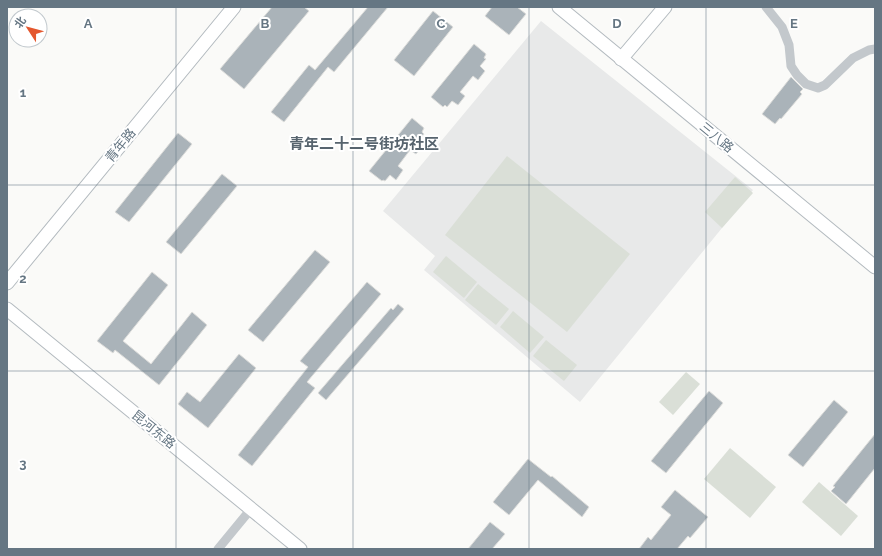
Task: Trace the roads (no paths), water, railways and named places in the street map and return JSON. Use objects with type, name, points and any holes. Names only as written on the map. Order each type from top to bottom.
[{"type":"main road","name":"青年路","points":[[7,283],[234,7]]},
{"type":"main road","name":"三八路","points":[[559,7],[875,267]]},
{"type":"main road","points":[[622,59],[665,7]]},
{"type":"main road","name":"昆河东路","points":[[7,309],[300,549]]},
{"type":"street","points":[[766,7],[782,27],[789,45],[791,66],[806,84],[818,88],[825,85],[852,58],[869,50],[875,49]]},
{"type":"street","points":[[218,549],[251,508]]},
{"type":"district","name":"青年二十二号街坊社区","points":[[364,144]]}]
